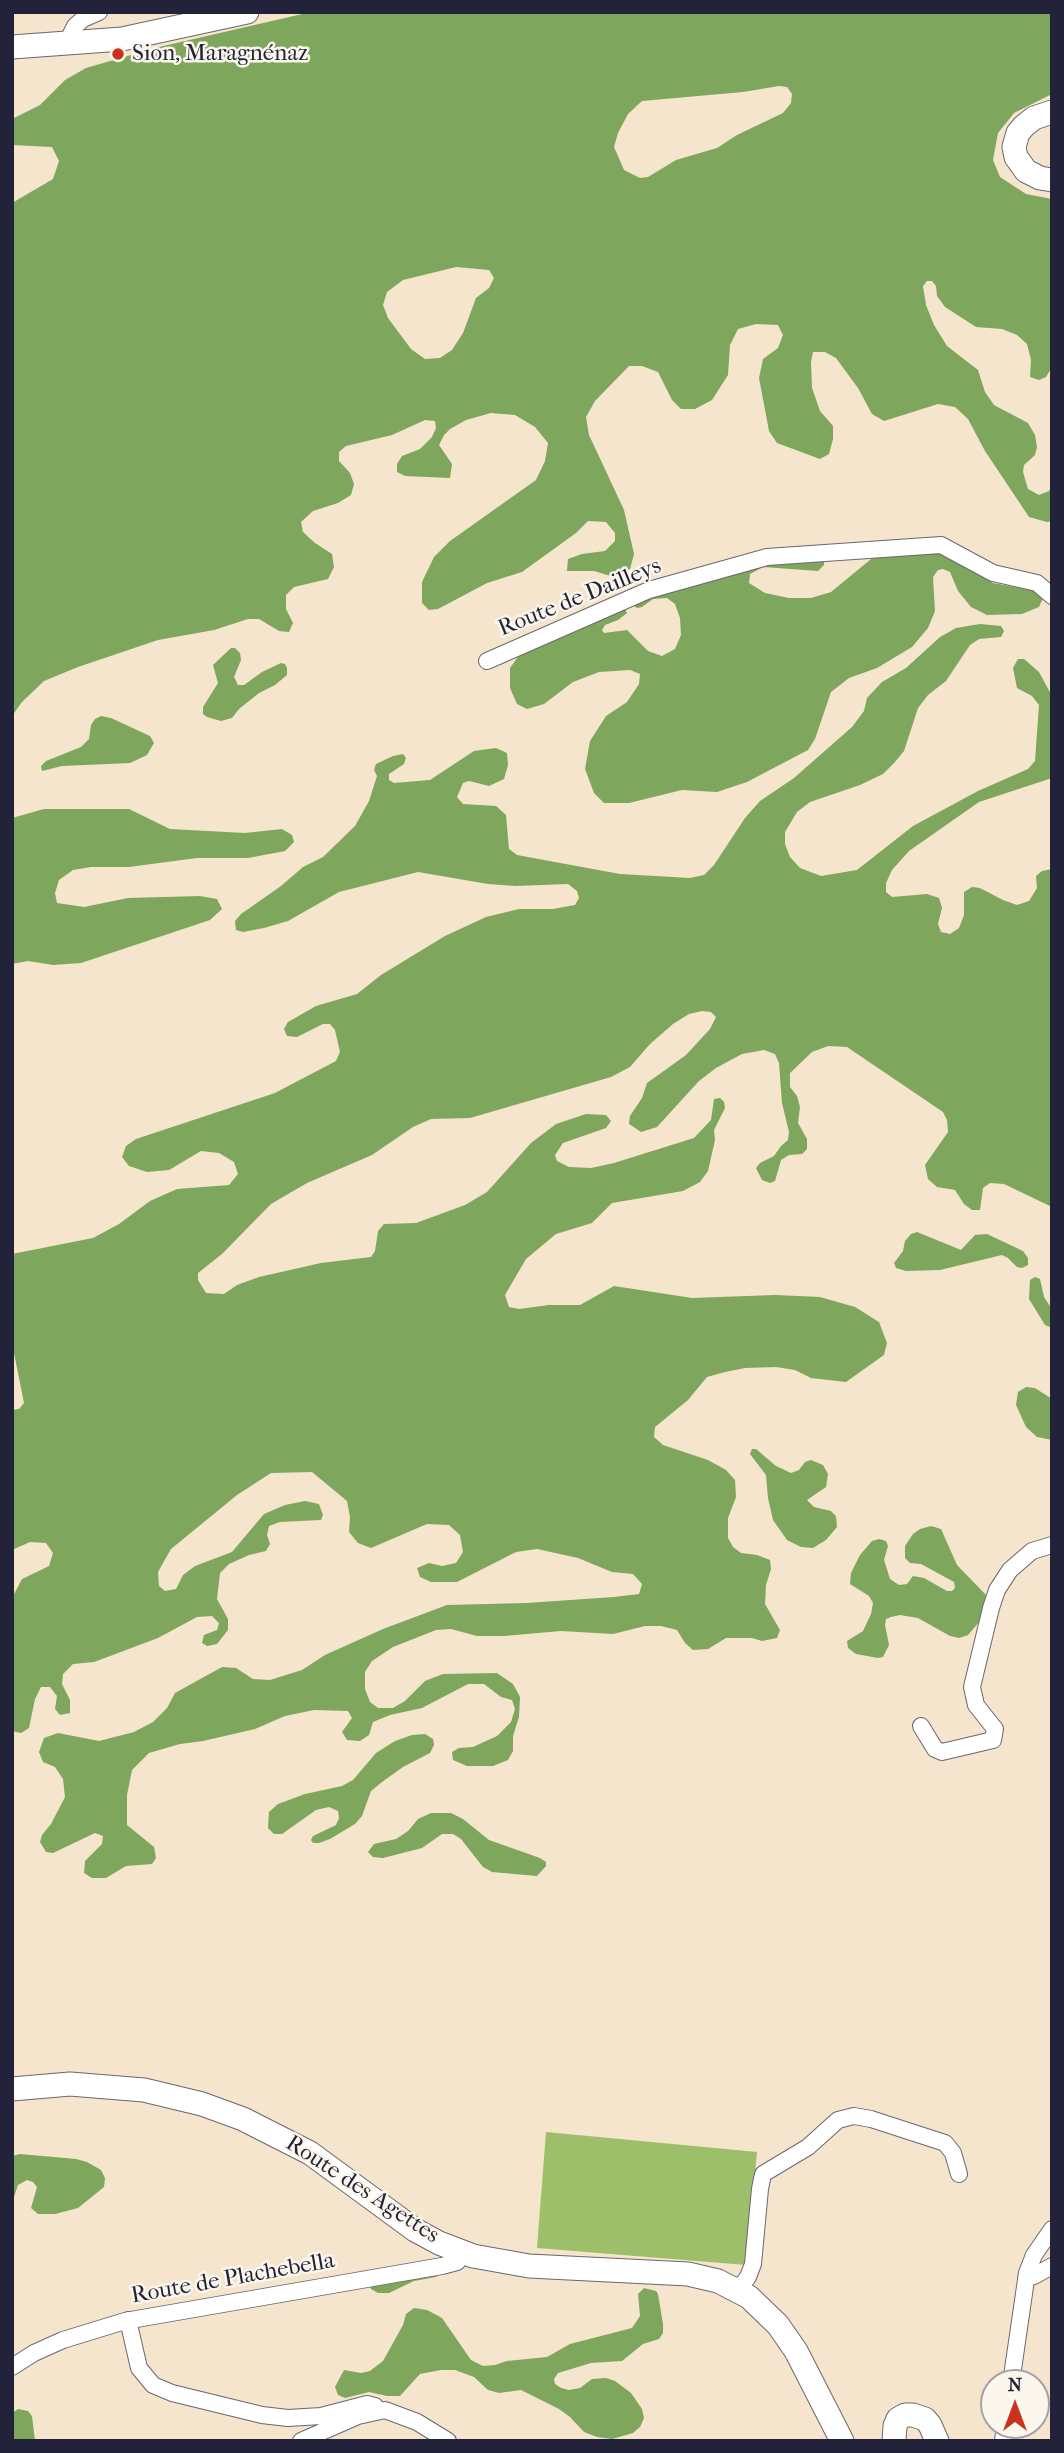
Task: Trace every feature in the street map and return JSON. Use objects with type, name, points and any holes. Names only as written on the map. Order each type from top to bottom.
[{"type":"street","points":[[71,44],[71,34],[75,26],[99,12]]},
{"type":"street","points":[[12,47],[135,37],[247,12]]},
{"type":"street","points":[[1052,112],[1034,118],[1024,126],[1018,133],[1014,147],[1016,157],[1026,171],[1036,177],[1052,180]]},
{"type":"street","name":"Route de Dailleys","points":[[488,661],[649,590],[766,557],[941,545],[993,573],[1037,583],[1052,596]]},
{"type":"street","points":[[921,1726],[935,1749],[942,1752],[993,1740],[995,1729],[975,1705],[972,1687],[991,1608],[997,1590],[1010,1570],[1032,1552],[1052,1545]]},
{"type":"street","name":"Route des Agettes","points":[[12,2089],[56,2084],[107,2085],[144,2090],[202,2104],[243,2119],[310,2153],[415,2230],[465,2253],[529,2266],[688,2274],[718,2281],[738,2290],[768,2315],[789,2341],[842,2441]]},
{"type":"street","points":[[738,2290],[748,2277],[753,2264],[763,2174],[808,2147],[838,2120],[854,2116],[871,2119],[945,2143],[953,2153],[959,2175]]},
{"type":"street","points":[[1013,2369],[1026,2277],[1034,2255],[1052,2229]]},
{"type":"street","name":"Route de Plachebella","points":[[12,2367],[34,2353],[64,2340],[128,2320],[442,2266],[457,2262],[465,2253]]},
{"type":"street","points":[[1026,2277],[1034,2276],[1052,2266]]},
{"type":"street","points":[[128,2320],[139,2368],[153,2385],[172,2393],[249,2412],[288,2418],[321,2416],[367,2404],[373,2405],[378,2411]]},
{"type":"street","points":[[301,2441],[358,2416],[378,2411],[399,2414],[449,2441]]},
{"type":"street","points":[[894,2441],[893,2433],[898,2419],[913,2415],[925,2419],[937,2441]]},
{"type":"green space","points":[[311,12],[1052,12],[1052,94],[1014,113],[998,133],[993,160],[1000,177],[1026,194],[1052,199],[1052,367],[1046,377],[1039,380],[1030,377],[1031,360],[1027,344],[1017,335],[1002,329],[976,327],[945,307],[937,296],[936,286],[932,281],[927,281],[923,286],[926,305],[934,325],[947,346],[978,370],[985,392],[994,405],[1028,423],[1035,435],[1035,455],[1024,465],[1023,472],[1028,489],[1039,495],[1049,491],[1052,484],[1052,521],[1029,517],[985,451],[968,419],[955,407],[938,404],[884,421],[872,414],[858,388],[836,358],[825,352],[813,352],[812,388],[820,411],[833,426],[829,454],[820,459],[777,443],[769,431],[759,378],[763,359],[778,348],[783,335],[778,325],[756,324],[738,329],[730,345],[728,375],[712,400],[695,409],[681,409],[672,400],[658,372],[642,366],[629,366],[595,401],[586,417],[589,435],[624,510],[634,554],[630,569],[614,577],[594,571],[567,571],[568,559],[605,551],[615,541],[615,533],[606,522],[588,521],[576,533],[522,572],[487,583],[438,609],[429,610],[422,603],[422,582],[434,557],[450,541],[536,480],[545,461],[548,443],[535,427],[515,415],[491,413],[466,420],[444,435],[439,445],[452,464],[450,478],[405,476],[397,472],[397,464],[402,456],[420,449],[432,437],[436,428],[435,421],[425,420],[392,435],[346,446],[339,452],[339,461],[350,473],[354,484],[351,495],[338,503],[313,511],[301,522],[303,532],[332,554],[334,567],[328,579],[294,587],[286,595],[286,609],[293,623],[289,632],[279,631],[259,619],[248,619],[214,630],[158,640],[44,681],[12,716],[12,203],[53,179],[59,161],[52,147],[12,145],[12,119],[40,105],[65,80],[86,68],[159,47]],"holes":[[[787,87],[792,94],[791,103],[783,113],[737,135],[717,148],[676,160],[648,177],[640,178],[624,170],[614,147],[628,114],[642,101]],[[456,267],[489,270],[494,278],[489,288],[476,298],[463,333],[452,350],[440,358],[425,359],[411,349],[388,318],[383,305],[387,292],[403,280]]]},
{"type":"green space","points":[[924,550],[941,553],[993,583],[1040,592],[1043,598],[1039,607],[1022,614],[987,615],[971,607],[958,591],[950,572],[938,570],[933,577],[935,611],[928,628],[912,647],[877,668],[849,678],[831,692],[815,739],[808,750],[747,782],[717,792],[682,790],[629,803],[604,803],[594,793],[585,769],[590,741],[606,716],[627,702],[639,684],[640,674],[630,670],[599,672],[573,682],[544,704],[527,709],[517,704],[510,688],[510,668],[520,654],[577,631],[617,609],[625,609],[627,613],[605,625],[602,630],[604,633],[627,630],[648,651],[662,656],[675,649],[681,635],[680,618],[675,604],[667,598],[653,599],[642,607],[633,605],[721,564],[824,560],[824,565],[818,571],[763,567],[750,574],[749,583],[765,593],[789,598],[811,598],[831,592],[876,555]]},
{"type":"green space","points":[[980,624],[1001,626],[1004,631],[1001,637],[979,639],[970,645],[946,681],[928,695],[918,708],[904,751],[895,762],[883,774],[860,785],[810,802],[797,812],[785,832],[785,844],[790,857],[800,868],[821,876],[857,870],[913,826],[978,791],[1028,769],[1035,761],[1039,705],[1032,696],[1017,688],[1013,668],[1018,659],[1024,659],[1039,672],[1052,696],[1052,778],[979,802],[909,851],[892,870],[886,883],[886,892],[892,897],[927,894],[939,898],[942,908],[938,924],[941,932],[950,934],[959,928],[964,915],[964,892],[972,887],[980,888],[1017,905],[1029,901],[1037,888],[1036,876],[1042,871],[1052,869],[1052,1207],[1004,1184],[990,1183],[983,1188],[980,1210],[972,1210],[964,1204],[955,1190],[937,1187],[928,1179],[925,1165],[948,1132],[943,1112],[847,1047],[828,1046],[812,1052],[790,1073],[790,1087],[797,1096],[800,1107],[798,1123],[807,1139],[807,1149],[802,1154],[789,1155],[781,1160],[775,1181],[770,1183],[762,1180],[756,1168],[774,1156],[788,1140],[779,1063],[775,1054],[764,1050],[742,1054],[716,1068],[699,1081],[657,1127],[641,1132],[629,1124],[630,1116],[642,1098],[647,1083],[686,1055],[710,1029],[716,1017],[711,1012],[702,1011],[689,1014],[673,1024],[650,1044],[630,1067],[611,1077],[470,1118],[431,1119],[413,1127],[372,1155],[307,1183],[271,1204],[222,1254],[198,1273],[198,1280],[206,1293],[224,1294],[237,1285],[259,1277],[321,1263],[371,1257],[375,1251],[378,1231],[384,1224],[416,1223],[465,1205],[487,1192],[531,1143],[556,1124],[586,1114],[606,1115],[611,1121],[606,1128],[563,1143],[555,1155],[557,1161],[569,1167],[591,1168],[694,1138],[711,1120],[714,1099],[720,1098],[725,1108],[714,1130],[715,1140],[708,1171],[700,1182],[683,1191],[612,1203],[592,1223],[556,1234],[526,1259],[505,1295],[509,1307],[519,1309],[580,1305],[614,1286],[692,1298],[775,1295],[820,1297],[855,1307],[879,1322],[887,1343],[884,1355],[846,1382],[811,1378],[795,1370],[776,1367],[725,1372],[707,1377],[688,1400],[655,1427],[654,1437],[663,1445],[708,1460],[726,1470],[735,1480],[736,1497],[728,1518],[728,1538],[733,1547],[741,1553],[770,1560],[765,1604],[780,1630],[777,1638],[762,1641],[752,1638],[726,1638],[708,1649],[693,1650],[677,1630],[661,1626],[645,1626],[613,1634],[561,1631],[504,1636],[477,1636],[451,1629],[436,1630],[393,1647],[372,1661],[365,1672],[365,1689],[370,1702],[378,1708],[393,1708],[405,1701],[425,1681],[443,1674],[497,1673],[513,1684],[520,1697],[513,1751],[508,1760],[493,1766],[467,1766],[453,1760],[452,1752],[459,1748],[473,1747],[497,1736],[511,1722],[515,1709],[512,1700],[501,1697],[484,1684],[468,1684],[422,1708],[373,1722],[369,1735],[360,1741],[347,1740],[342,1732],[352,1718],[348,1711],[314,1710],[285,1716],[255,1729],[149,1753],[132,1770],[127,1795],[127,1825],[154,1847],[156,1858],[152,1864],[126,1866],[106,1878],[92,1878],[84,1873],[85,1861],[102,1844],[103,1836],[95,1833],[53,1853],[46,1852],[40,1842],[42,1835],[65,1797],[63,1779],[55,1767],[43,1762],[39,1752],[44,1738],[58,1733],[99,1741],[134,1732],[153,1722],[167,1708],[175,1693],[222,1667],[236,1668],[253,1679],[270,1680],[302,1670],[325,1655],[383,1629],[447,1605],[614,1597],[639,1594],[642,1584],[633,1574],[612,1572],[578,1558],[537,1549],[516,1552],[457,1582],[431,1582],[420,1577],[417,1568],[429,1563],[442,1566],[456,1563],[463,1552],[460,1535],[449,1525],[427,1524],[371,1548],[358,1543],[349,1532],[347,1501],[312,1472],[271,1473],[237,1495],[171,1549],[158,1572],[159,1586],[165,1591],[176,1589],[183,1575],[195,1566],[232,1552],[264,1514],[285,1505],[305,1501],[319,1504],[323,1515],[321,1520],[280,1522],[269,1526],[267,1535],[270,1544],[266,1551],[229,1564],[220,1573],[217,1599],[228,1619],[228,1630],[217,1644],[207,1646],[202,1643],[204,1635],[217,1630],[219,1623],[212,1616],[197,1617],[158,1638],[94,1662],[73,1664],[63,1674],[62,1684],[70,1700],[70,1713],[60,1715],[55,1709],[57,1696],[50,1687],[41,1687],[35,1699],[29,1728],[21,1733],[12,1731],[12,1598],[22,1579],[49,1566],[53,1553],[46,1543],[30,1542],[12,1550],[12,1410],[19,1409],[24,1403],[12,1343],[12,1254],[93,1238],[119,1224],[150,1201],[177,1189],[229,1185],[238,1174],[234,1162],[219,1153],[201,1151],[169,1170],[147,1172],[129,1166],[122,1157],[126,1146],[136,1139],[275,1093],[336,1061],[340,1052],[335,1030],[330,1024],[323,1024],[297,1037],[287,1036],[284,1029],[288,1022],[316,1006],[357,994],[381,975],[445,936],[486,917],[519,909],[553,909],[575,905],[579,898],[577,891],[568,884],[488,884],[418,872],[339,892],[288,921],[264,928],[243,932],[236,930],[235,921],[303,867],[323,857],[355,826],[369,801],[377,776],[374,770],[376,764],[403,754],[406,758],[404,764],[389,774],[389,780],[394,783],[430,780],[474,751],[496,748],[507,753],[508,765],[504,779],[489,786],[469,781],[463,783],[457,797],[463,804],[496,806],[506,815],[509,849],[517,855],[620,874],[690,878],[704,875],[760,801],[794,778],[852,727],[864,711],[867,698],[882,682],[906,668],[940,637],[956,628]]},
{"type":"green space","points":[[231,648],[240,653],[241,660],[234,677],[238,685],[244,685],[281,663],[287,668],[287,675],[259,693],[232,718],[221,721],[203,714],[203,707],[218,683],[213,665]]},
{"type":"green space","points":[[101,716],[150,736],[154,743],[147,755],[130,763],[62,766],[42,771],[41,766],[46,761],[81,747],[89,739],[91,725]]},
{"type":"green space","points":[[44,809],[129,809],[170,829],[245,833],[282,829],[292,835],[294,842],[285,851],[248,858],[197,858],[129,867],[73,870],[59,880],[55,893],[57,903],[84,907],[128,898],[200,896],[217,899],[222,909],[210,920],[81,963],[53,965],[28,961],[12,964],[12,818]]},
{"type":"green space","points":[[917,1232],[961,1250],[975,1235],[987,1234],[1023,1251],[1028,1258],[1028,1265],[1017,1267],[1002,1255],[940,1270],[906,1271],[896,1268],[894,1263],[903,1251],[905,1241]]},
{"type":"green space","points":[[1035,1277],[1040,1279],[1044,1297],[1052,1309],[1052,1328],[1045,1325],[1029,1299],[1030,1280]]},
{"type":"green space","points":[[1026,1387],[1035,1388],[1052,1399],[1052,1440],[1037,1437],[1026,1427],[1016,1405],[1018,1392]]},
{"type":"green space","points":[[752,1449],[791,1473],[811,1460],[823,1465],[828,1474],[826,1487],[807,1500],[814,1507],[831,1511],[836,1516],[837,1527],[826,1540],[813,1548],[801,1547],[787,1540],[773,1520],[766,1475],[750,1454]]},
{"type":"green space","points":[[931,1526],[941,1529],[957,1565],[986,1595],[980,1621],[968,1635],[959,1638],[950,1636],[918,1618],[900,1615],[891,1617],[886,1619],[889,1645],[883,1657],[856,1654],[848,1648],[847,1641],[863,1631],[873,1603],[869,1596],[850,1584],[851,1573],[860,1555],[872,1541],[886,1541],[888,1546],[884,1560],[890,1579],[899,1585],[907,1584],[913,1576],[924,1578],[947,1591],[955,1588],[954,1582],[921,1564],[910,1563],[905,1558],[905,1546],[913,1534]]},
{"type":"green space","points":[[425,1734],[433,1739],[434,1745],[430,1753],[403,1767],[371,1791],[362,1816],[355,1824],[330,1839],[319,1843],[313,1843],[311,1840],[313,1836],[336,1825],[338,1811],[329,1807],[316,1810],[282,1834],[274,1834],[268,1828],[269,1812],[278,1804],[305,1794],[342,1786],[353,1780],[376,1753],[395,1741]]},
{"type":"green space","points":[[431,1813],[451,1813],[489,1840],[540,1858],[546,1862],[546,1866],[537,1876],[492,1872],[483,1867],[461,1839],[453,1834],[442,1834],[422,1848],[383,1858],[373,1857],[368,1852],[374,1844],[396,1839],[408,1831],[418,1819]]},
{"type":"green space","points":[[546,2132],[757,2152],[746,2265],[537,2248]]},
{"type":"green space","points":[[20,2154],[87,2162],[101,2170],[105,2178],[104,2187],[78,2208],[55,2214],[38,2214],[31,2208],[37,2187],[33,2182],[27,2180],[18,2185],[12,2203],[12,2156]]},
{"type":"green space","points":[[441,2272],[436,2277],[414,2281],[389,2293],[378,2293],[371,2289],[370,2285]]},
{"type":"green space","points":[[644,2288],[658,2294],[663,2324],[663,2333],[659,2339],[643,2344],[622,2361],[591,2363],[558,2373],[554,2379],[555,2384],[569,2390],[580,2388],[592,2379],[606,2378],[615,2381],[631,2393],[642,2409],[644,2418],[633,2433],[612,2439],[597,2437],[584,2432],[559,2409],[521,2390],[499,2393],[488,2390],[474,2377],[455,2370],[420,2374],[400,2396],[369,2392],[345,2398],[338,2395],[335,2387],[344,2370],[361,2373],[370,2371],[383,2361],[403,2325],[406,2314],[414,2308],[427,2310],[442,2318],[471,2360],[483,2366],[495,2365],[507,2361],[547,2357],[570,2344],[632,2328],[640,2316],[638,2294]]},
{"type":"green space","points":[[18,2409],[28,2411],[32,2416],[35,2441],[12,2441],[12,2413]]},
{"type":"place","name":"Sion, Maragnénaz","points":[[118,54]]}]
